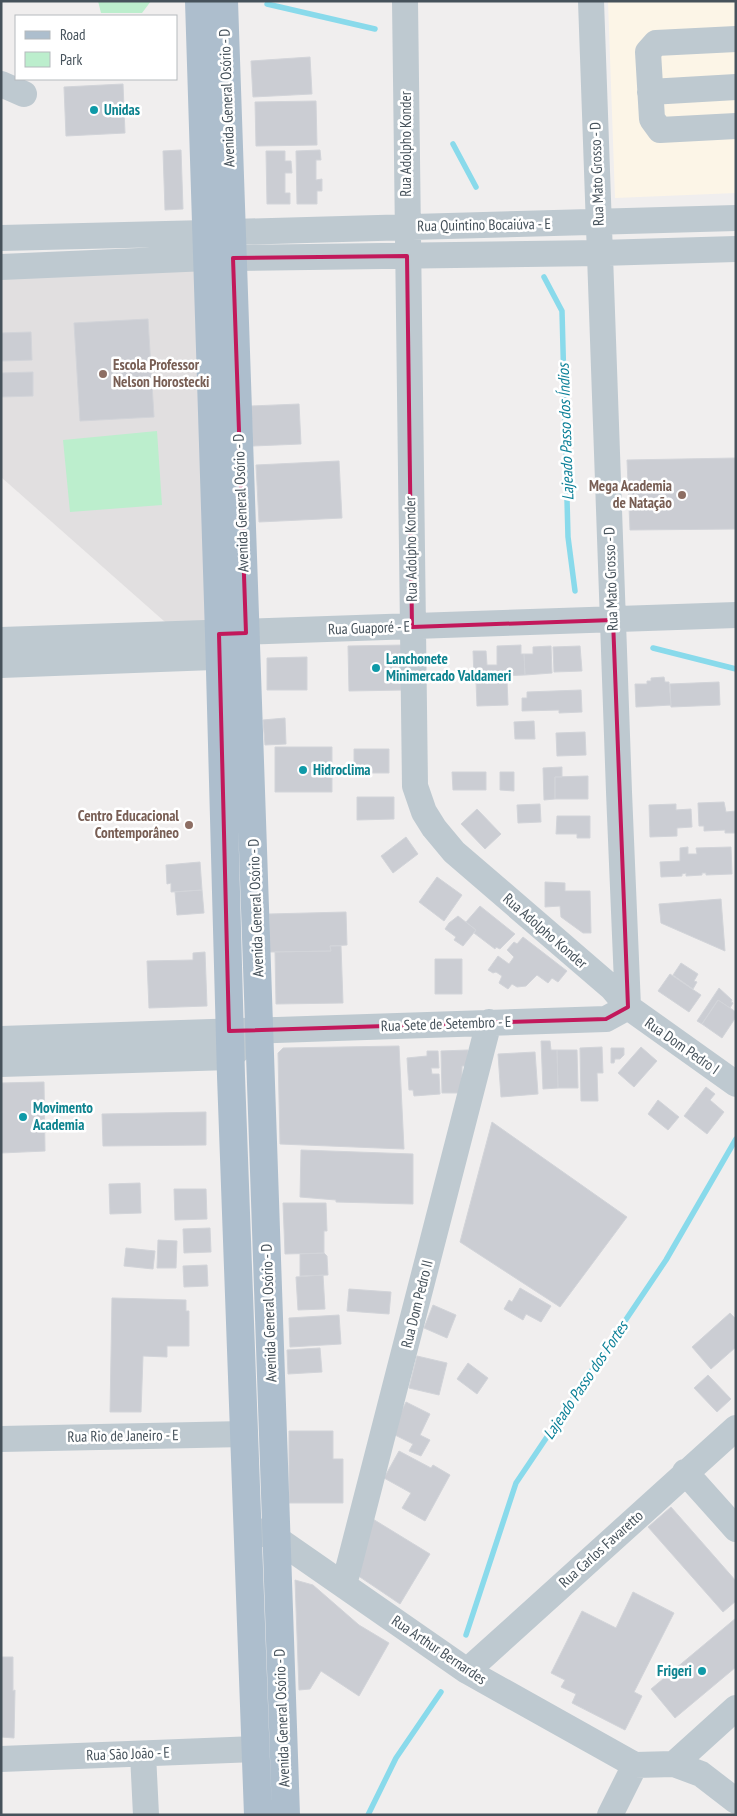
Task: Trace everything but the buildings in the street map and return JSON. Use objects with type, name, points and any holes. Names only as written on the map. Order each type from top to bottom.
[{"type":"main road","name":"Avenida General Osório - D","points":[[199,1],[220,245]]},
{"type":"main road","name":"Avenida General Osório - D","points":[[224,1],[220,245],[233,645],[260,1030],[286,1815]]},
{"type":"main road","name":"Avenida General Osório - D","points":[[233,645],[230,1044],[258,1815]]},
{"type":"street","name":"Rua Adolpho Konder","points":[[405,1],[406,227],[415,786],[424,812],[434,828],[454,852],[612,988],[628,1007]]},
{"type":"street","name":"Rua Mato Grosso - D","points":[[591,1],[612,620],[628,1007]]},
{"type":"street","points":[[736,39],[656,43],[648,52],[652,119],[660,130],[736,126]]},
{"type":"street","points":[[650,92],[736,87]]},
{"type":"street","name":"Rua Quintino Bocaiúva - E","points":[[1,267],[66,264],[220,245],[406,227],[736,218]]},
{"type":"street","name":"Rua Quintino Bocaiúva - E","points":[[1,238],[64,236],[407,256],[736,249]]},
{"type":"street","points":[[64,236],[66,264]]},
{"type":"street","name":"Rua Guaporé - E","points":[[1,665],[412,627],[736,615]]},
{"type":"street","name":"Rua Guaporé - E","points":[[1,640],[233,645]]},
{"type":"street","name":"Rua Sete de Setembro - E","points":[[1,1064],[230,1044],[260,1030],[606,1019],[628,1007]]},
{"type":"street","name":"Rua Dom Pedro I","points":[[628,1007],[736,1084]]},
{"type":"street","name":"Rua Dom Pedro II","points":[[344,1585],[489,1022]]},
{"type":"street","name":"Rua Sete de Setembro - E","points":[[1,1039],[230,1044]]},
{"type":"street","name":"Rua Carlos Favaretto","points":[[467,1671],[736,1428]]},
{"type":"street","name":"Rua Rio de Janeiro - E","points":[[1,1439],[245,1434]]},
{"type":"street","points":[[686,1472],[736,1529]]},
{"type":"street","name":"Rua Arthur Bernardes","points":[[248,1527],[277,1540],[467,1671],[635,1766]]},
{"type":"street","points":[[674,1764],[736,1708]]},
{"type":"street","name":"Rua São João - E","points":[[1,1759],[256,1749]]},
{"type":"street","points":[[143,1754],[146,1815]]},
{"type":"street","points":[[610,1815],[635,1766],[674,1764],[701,1774],[736,1801]]},
{"type":"highlighted area","points":[[407,256],[412,627],[613,620],[628,1007],[606,1019],[229,1031],[219,634],[246,633],[233,258]]},
{"type":"shaded area","points":[[608,1],[736,1],[736,193],[615,198]]},
{"type":"shaded area","name":"Escola Professor Nelson Horostecki","points":[[200,264],[213,626],[173,629],[1,477],[1,271]]},
{"type":"green space","points":[[98,1],[151,1],[142,13],[101,13]]},
{"type":"green space","points":[[157,431],[162,505],[70,512],[63,440]]},
{"type":"waterway","name":"Lajeado Passo dos Índios","points":[[267,4],[375,29]]},
{"type":"waterway","name":"Lajeado Passo dos Índios","points":[[453,144],[476,187]]},
{"type":"waterway","name":"Lajeado Passo dos Índios","points":[[544,277],[562,311],[568,537],[575,591]]},
{"type":"waterway","name":"Lajeado Passo dos Índios","points":[[653,648],[736,669]]},
{"type":"waterway","name":"Lajeado Passo dos Fortes","points":[[466,1635],[516,1483],[666,1260],[736,1139]]},
{"type":"waterway","name":"Lajeado Passo dos Fortes","points":[[368,1815],[396,1758],[441,1692]]},
{"type":"place","name":"Unidas","points":[[94,110]]},
{"type":"place","name":"Escola Professor Nelson Horostecki","points":[[103,374]]},
{"type":"place","name":"Mega Academia de Natação","points":[[682,495]]},
{"type":"place","name":"Lanchonete Minimercado Valdameri","points":[[376,668]]},
{"type":"place","name":"Hidroclima","points":[[303,770]]},
{"type":"place","name":"Centro Educacional Contemporâneo","points":[[189,825]]},
{"type":"place","name":"Movimento Academia","points":[[23,1117]]},
{"type":"place","name":"Frigeri","points":[[702,1671]]}]
